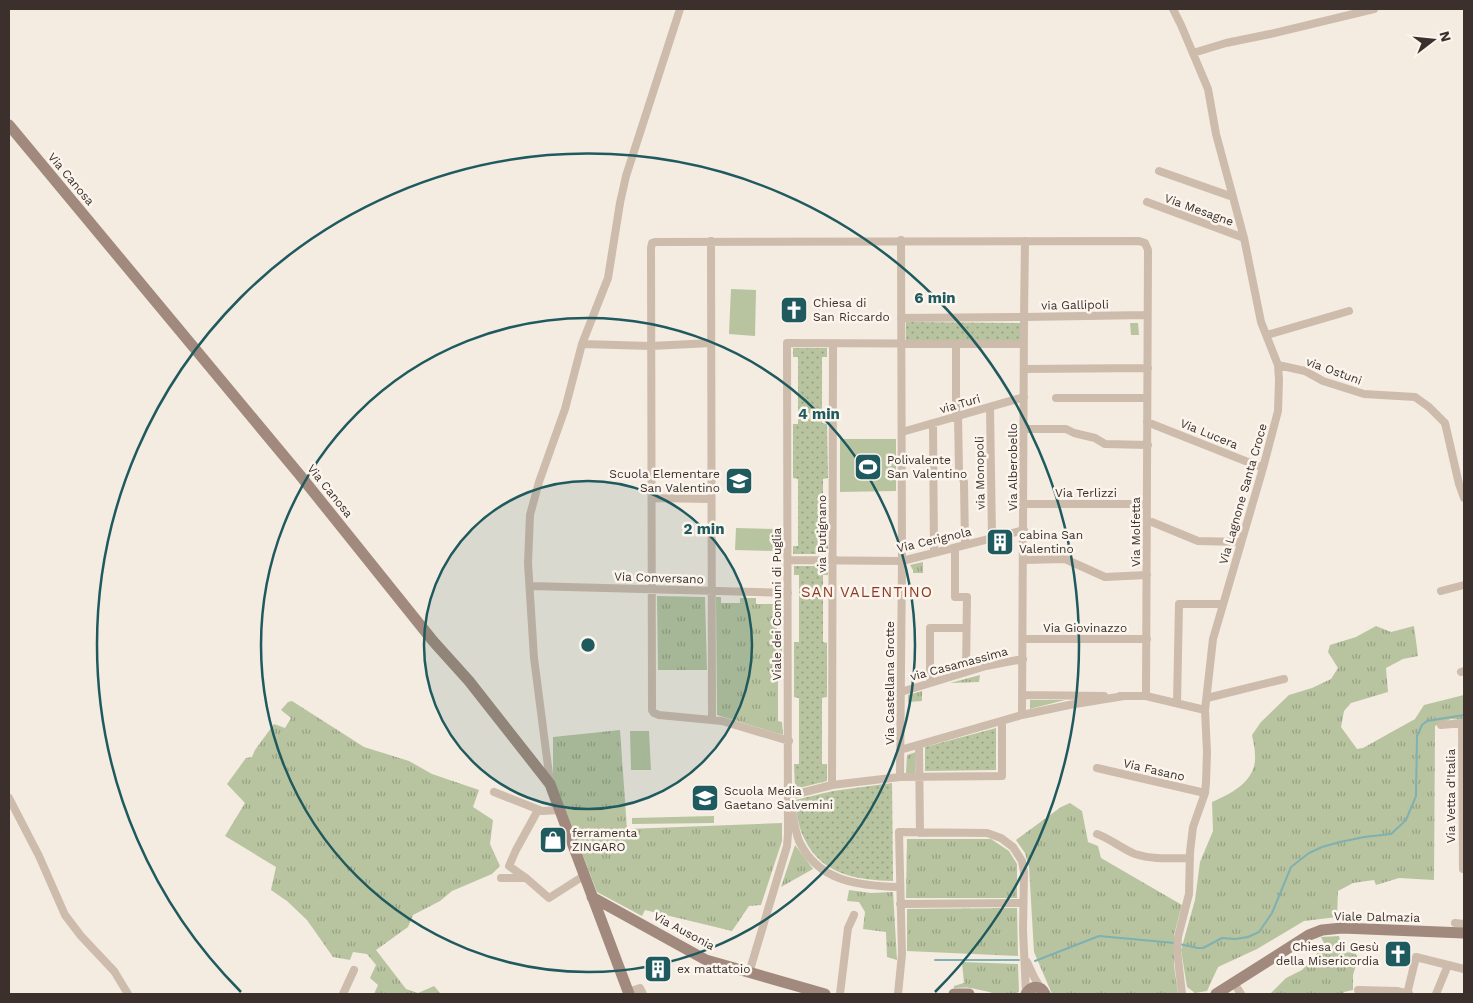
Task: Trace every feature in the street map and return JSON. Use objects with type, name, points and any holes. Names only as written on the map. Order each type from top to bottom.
[{"type":"main road","name":"Via Canosa","points":[[9,125],[299,474],[433,641],[469,681],[550,784],[628,993]]},
{"type":"main road","name":"Via Ausonia","points":[[592,896],[706,960],[825,994]]},
{"type":"main road","name":"Viale Dalmazia","points":[[1216,994],[1296,943],[1322,930],[1342,928],[1464,933]]},
{"type":"main road","points":[[1026,993],[1032,988],[1043,992]]},
{"type":"main road","points":[[954,994],[969,994]]},
{"type":"street","points":[[550,784],[534,658],[528,538],[530,515],[539,482],[565,409],[582,344],[608,278],[626,176],[680,9]]},
{"type":"street","name":"Via Lagnone Santa Croce","points":[[1173,9],[1208,89],[1216,134],[1244,238],[1261,322],[1278,365],[1279,380],[1278,411],[1212,639],[1206,710],[1207,752],[1205,793],[1193,827],[1189,894],[1178,937],[1177,950],[1182,994]]},
{"type":"street","points":[[1193,53],[1226,43],[1374,9]]},
{"type":"street","points":[[1159,171],[1233,197]]},
{"type":"street","name":"Via Mesagne","points":[[1147,202],[1244,238]]},
{"type":"street","points":[[901,240],[901,318],[1024,317],[1025,241]]},
{"type":"street","points":[[789,741],[712,719],[659,715],[652,710],[652,242],[901,240],[1139,241],[1145,243],[1148,250],[1148,368],[1024,369]]},
{"type":"street","points":[[711,241],[712,719]]},
{"type":"street","points":[[1267,335],[1349,311]]},
{"type":"street","name":"via Gallipoli","points":[[1024,369],[1024,317],[1148,315]]},
{"type":"street","name":"Via Castellana Grotte","points":[[900,777],[902,562],[901,318]]},
{"type":"street","points":[[582,344],[651,346],[711,343]]},
{"type":"street","name":"Viale dei Comuni di Puglia","points":[[749,973],[787,846],[789,741],[786,344],[1024,344]]},
{"type":"street","name":"via Putignano","points":[[832,785],[833,344]]},
{"type":"street","points":[[956,344],[959,470],[964,482],[965,545]]},
{"type":"street","name":"via Ostuni","points":[[1278,365],[1305,371],[1323,381],[1364,394],[1415,397],[1429,407],[1445,424],[1464,498]]},
{"type":"street","name":"Via Molfetta","points":[[1146,696],[1148,368]]},
{"type":"street","name":"Via Alberobello","points":[[1022,715],[1024,369]]},
{"type":"street","name":"via Turi","points":[[902,432],[1024,397]]},
{"type":"street","points":[[1056,398],[1147,398]]},
{"type":"street","name":"via Monopoli","points":[[990,407],[992,538]]},
{"type":"street","name":"Via Lucera","points":[[1147,422],[1263,468]]},
{"type":"street","points":[[932,424],[934,553]]},
{"type":"street","points":[[1024,429],[1066,429],[1095,438],[1105,444],[1148,444]]},
{"type":"street","points":[[652,498],[711,499]]},
{"type":"street","name":"Via Terlizzi","points":[[1024,504],[1147,504]]},
{"type":"street","points":[[1147,520],[1198,541],[1241,542]]},
{"type":"street","name":"Via Cerignola","points":[[788,560],[902,562],[1024,530]]},
{"type":"street","points":[[955,548],[955,597],[967,597],[966,672]]},
{"type":"street","points":[[1024,560],[1065,559],[1105,577],[1147,575]]},
{"type":"street","points":[[1441,591],[1464,585]]},
{"type":"street","name":"Via Conversano","points":[[530,586],[788,593]]},
{"type":"street","points":[[1177,704],[1179,604],[1222,604]]},
{"type":"street","points":[[930,682],[930,628],[966,628]]},
{"type":"street","name":"Via Giovinazzo","points":[[1023,639],[1146,639]]},
{"type":"street","name":"via Casamassima","points":[[901,692],[966,672],[1023,659]]},
{"type":"street","points":[[1207,698],[1284,679]]},
{"type":"street","points":[[1023,695],[1146,696],[1206,710]]},
{"type":"street","points":[[900,750],[1022,715],[1124,696]]},
{"type":"street","points":[[899,886],[851,883],[840,879],[817,864],[800,842],[789,796],[832,785],[900,777],[1002,776],[1002,721]]},
{"type":"street","name":"Via Vetta d'Italia","points":[[1442,724],[1463,723],[1463,868]]},
{"type":"street","points":[[919,745],[920,833]]},
{"type":"street","name":"Via Fasano","points":[[1097,768],[1205,793]]},
{"type":"street","points":[[494,792],[538,810],[560,810]]},
{"type":"street","points":[[9,798],[39,856],[65,915],[81,936],[114,971],[128,994]]},
{"type":"street","points":[[538,810],[509,866],[549,898],[585,876]]},
{"type":"street","points":[[898,994],[902,954],[899,832],[987,833],[1006,840],[1016,851],[1022,861],[1024,872],[1023,904],[1026,993]]},
{"type":"street","points":[[1097,834],[1106,837],[1134,854],[1149,858],[1190,858]]},
{"type":"street","points":[[501,878],[526,878]]},
{"type":"street","points":[[900,904],[1023,904]]},
{"type":"street","points":[[840,994],[848,928],[854,915]]},
{"type":"street","points":[[1455,923],[1464,924]]},
{"type":"street","points":[[1358,990],[1397,991],[1408,994],[1416,957],[1464,969]]},
{"type":"street","points":[[1025,958],[1043,992]]},
{"type":"street","points":[[1436,994],[1448,965]]},
{"type":"street","points":[[343,994],[354,970]]},
{"type":"street","points":[[1234,982],[1241,994]]},
{"type":"street","points":[[628,993],[640,988],[643,994]]},
{"type":"green space","points":[[731,289],[756,290],[755,336],[729,334]]},
{"type":"green space","points":[[906,322],[1020,323],[1020,340],[906,340]]},
{"type":"green space","points":[[1130,323],[1138,323],[1139,335],[1131,335]]},
{"type":"green space","points":[[793,348],[827,348],[827,357],[822,357],[822,423],[827,424],[828,478],[823,479],[823,545],[828,545],[828,554],[793,554],[793,546],[798,546],[798,479],[793,478],[793,424],[798,424],[798,357],[793,357]]},
{"type":"green space","name":"Polivalente San Valentino","points":[[840,439],[896,439],[896,491],[840,492]]},
{"type":"green space","points":[[736,528],[777,529],[777,551],[735,550]]},
{"type":"green space","points":[[923,562],[923,573],[913,573],[910,565]]},
{"type":"green space","points":[[794,566],[828,566],[828,575],[823,575],[823,642],[827,643],[827,697],[822,698],[822,764],[827,764],[827,781],[795,789],[794,764],[799,764],[799,698],[794,697],[794,642],[799,642],[799,575],[794,575]]},
{"type":"green space","points":[[657,596],[705,597],[707,670],[658,670]]},
{"type":"green space","points":[[716,597],[721,597],[721,603],[740,603],[740,598],[756,598],[756,604],[775,604],[776,599],[782,599],[782,616],[777,616],[777,645],[782,645],[782,676],[778,677],[778,721],[782,722],[783,735],[717,715]]},
{"type":"green space","points":[[1376,626],[1391,632],[1414,626],[1418,656],[1403,659],[1386,668],[1388,692],[1351,703],[1344,711],[1341,727],[1357,749],[1363,748],[1415,719],[1424,705],[1464,695],[1464,720],[1451,719],[1435,726],[1434,880],[1399,878],[1376,885],[1374,880],[1353,883],[1338,891],[1337,917],[1304,921],[1257,949],[1218,967],[1207,991],[1195,993],[1187,987],[1181,950],[1195,900],[1200,862],[1213,831],[1212,802],[1235,790],[1252,772],[1255,764],[1255,755],[1252,735],[1261,722],[1289,695],[1312,688],[1331,679],[1338,668],[1328,652],[1330,645],[1356,637]]},
{"type":"green space","points":[[980,675],[979,682],[950,683]]},
{"type":"green space","points":[[922,691],[922,701],[908,702],[908,695]]},
{"type":"green space","points":[[1030,700],[1065,700],[1030,709]]},
{"type":"green space","points":[[292,701],[364,747],[409,761],[432,774],[479,790],[473,807],[493,820],[490,844],[500,866],[492,874],[452,891],[440,901],[413,915],[408,927],[376,950],[406,989],[418,993],[434,986],[441,994],[374,994],[378,985],[370,978],[376,965],[367,954],[353,952],[350,960],[333,957],[307,920],[287,901],[271,890],[276,867],[225,836],[245,803],[227,784],[246,758],[252,757],[274,724],[285,728],[291,718],[281,710],[288,702]]},
{"type":"green space","points":[[996,728],[996,770],[925,771],[925,747]]},
{"type":"green space","points":[[620,730],[627,829],[782,823],[782,841],[761,905],[749,906],[732,931],[645,910],[642,916],[597,892],[553,778],[553,737]]},
{"type":"green space","points":[[630,731],[649,731],[651,770],[631,770]]},
{"type":"green space","points":[[916,752],[915,773],[906,773],[907,755]]},
{"type":"green space","points":[[892,783],[893,881],[854,877],[830,868],[820,860],[811,850],[802,834],[795,800],[833,791]]},
{"type":"green space","points":[[1070,803],[1082,811],[1088,842],[1098,846],[1101,858],[1182,905],[1174,935],[1174,965],[1178,994],[1052,994],[1034,952],[1029,867],[1025,853],[1016,840],[1061,807]]},
{"type":"green space","points":[[714,816],[714,823],[632,824],[632,818]]},
{"type":"green space","points":[[907,839],[991,839],[1009,851],[1017,864],[1017,898],[906,898]]},
{"type":"green space","points":[[795,845],[813,869],[781,887]]},
{"type":"green space","points":[[849,890],[871,893],[893,892],[897,960],[887,957],[886,932],[863,929],[865,912],[859,902],[847,901]]},
{"type":"green space","points":[[1017,908],[1018,956],[907,951],[907,909]]},
{"type":"green space","points":[[1339,936],[1343,952],[1355,953],[1358,958],[1353,975],[1353,990],[1343,994],[1270,994],[1286,978],[1302,970],[1325,945],[1321,937]]},
{"type":"green space","points":[[962,962],[1018,964],[1019,992],[1007,995],[968,988],[954,988],[954,986],[964,983]]},
{"type":"waterway","points":[[1179,944],[1203,948],[1222,938],[1248,937],[1259,932],[1272,913],[1291,867],[1309,853],[1340,842],[1391,834],[1406,820],[1416,796],[1417,736],[1422,725],[1427,721],[1464,715]]},
{"type":"waterway","points":[[1035,961],[1099,936],[1175,943]]},
{"type":"waterway","points":[[935,960],[1019,960]]},
{"type":"place","name":"Chiesa di San Riccardo","points":[[794,310]]},
{"type":"place","name":"Polivalente San Valentino","points":[[868,467]]},
{"type":"place","name":"Scuola Elementare San Valentino","points":[[739,481]]},
{"type":"place","name":"cabina San Valentino","points":[[1000,542]]},
{"type":"place","name":"Scuola Media Gaetano Salvemini","points":[[705,798]]},
{"type":"place","name":"ferramenta ZINGARO","points":[[553,840]]},
{"type":"place","name":"Chiesa di Gesù della Misericordia","points":[[1398,954]]},
{"type":"place","name":"ex mattatoio","points":[[658,969]]},
{"type":"district","name":"SAN VALENTINO","points":[[867,592]]}]
